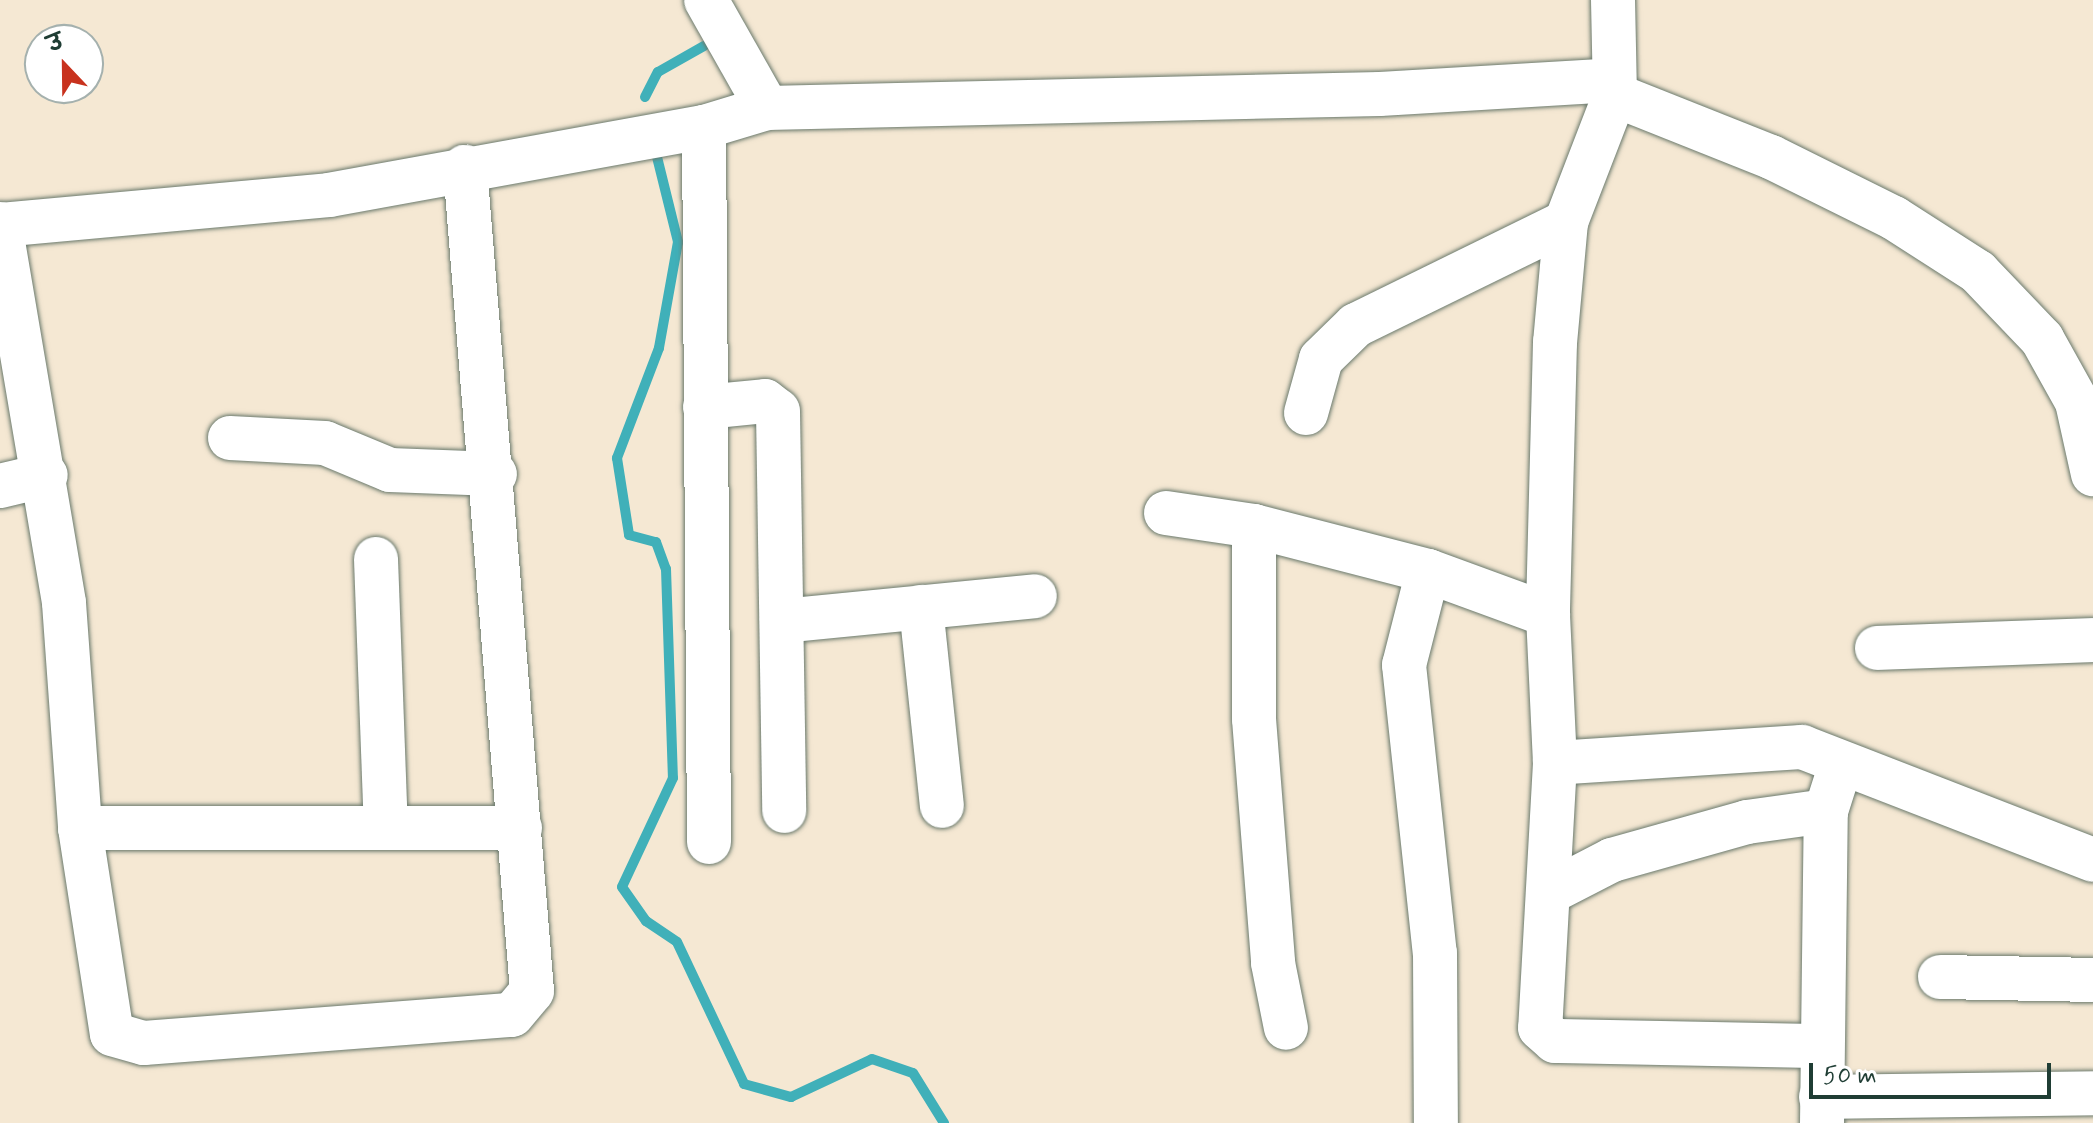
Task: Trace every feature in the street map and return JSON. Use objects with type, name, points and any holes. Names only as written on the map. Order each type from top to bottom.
[{"type":"street","points":[[706,0],[767,108]]},
{"type":"street","points":[[1613,0],[1614,88],[1566,222],[1548,615],[1555,763],[1542,1036],[1818,1046]]},
{"type":"street","points":[[465,167],[495,474],[532,991],[524,1009],[144,1043],[120,1040],[107,1017],[80,828],[64,603],[46,475],[0,224],[222,209],[465,167],[704,127],[767,108],[1614,88],[1771,157],[1894,218],[1978,272],[2042,339],[2077,402],[2093,474]]},
{"type":"street","points":[[704,127],[709,842]]},
{"type":"street","points":[[1306,413],[1321,359],[1356,325],[1566,222]]},
{"type":"street","points":[[705,407],[765,401],[778,411],[784,811]]},
{"type":"street","points":[[230,438],[325,443],[390,470],[495,474]]},
{"type":"street","points":[[0,486],[46,475]]},
{"type":"street","points":[[1166,513],[1254,526],[1428,571],[1548,615]]},
{"type":"street","points":[[1254,526],[1254,719],[1273,963],[1286,1028]]},
{"type":"street","points":[[376,559],[386,827]]},
{"type":"street","points":[[1428,571],[1404,665],[1435,953],[1436,1123]]},
{"type":"street","points":[[782,621],[1035,596]]},
{"type":"street","points":[[921,607],[942,806]]},
{"type":"street","points":[[1877,648],[2093,640]]},
{"type":"street","points":[[1555,763],[1772,744],[1802,747],[1840,767],[2093,860]]},
{"type":"street","points":[[1840,767],[1826,811],[1818,1046],[1822,1110],[2093,1093]]},
{"type":"street","points":[[1550,892],[1612,860],[1747,822],[1826,811]]},
{"type":"street","points":[[80,828],[520,828]]},
{"type":"street","points":[[1940,977],[2093,980]]},
{"type":"waterway","points":[[645,97],[658,72],[704,46]]},
{"type":"waterway","points":[[657,157],[678,242],[659,348],[617,458],[629,535],[656,542],[666,569],[673,778],[622,887],[646,921],[677,942],[744,1084],[791,1097],[872,1059],[913,1073],[944,1123]]}]
